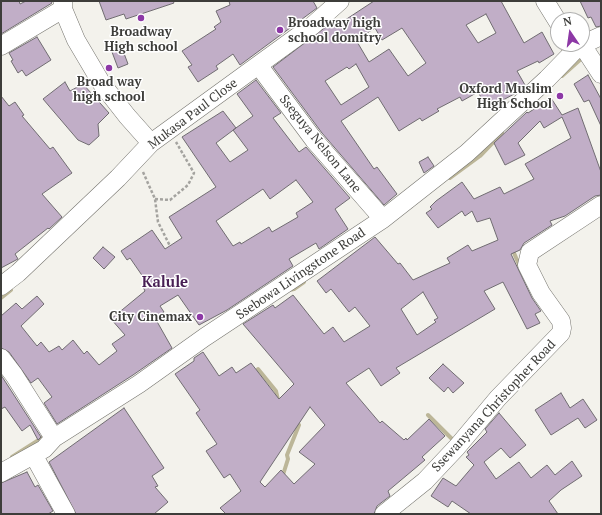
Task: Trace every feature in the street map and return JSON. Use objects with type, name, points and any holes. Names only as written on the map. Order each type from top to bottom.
[{"type":"street","name":"Mukasa Paul Close","points":[[1,286],[18,273],[137,159],[151,143],[259,66],[312,26],[340,1]]},
{"type":"street","points":[[545,1],[552,12]]},
{"type":"street","points":[[1,46],[63,5],[76,40],[102,84],[127,116],[151,143]]},
{"type":"street","points":[[590,40],[601,36]]},
{"type":"street","name":"Ssebowa Livingstone Road","points":[[1,473],[34,456],[44,449],[54,438],[139,384],[204,337],[383,219],[467,153],[547,79],[572,52]]},
{"type":"street","points":[[587,52],[601,74]]},
{"type":"street","name":"Sseguya Nelson Lane","points":[[259,66],[314,140],[383,219]]},
{"type":"street","name":"Ssewanyana Christopher Road","points":[[384,514],[425,481],[457,447],[498,398],[556,339],[562,328],[561,321],[541,293],[527,265],[530,252],[601,205]]},
{"type":"street","points":[[1,358],[14,375],[54,438]]},
{"type":"street","points":[[34,456],[66,514]]},
{"type":"path","points":[[155,200],[170,200],[188,185],[194,173],[169,130]]},
{"type":"path","points":[[137,159],[155,200],[158,222],[170,246]]},
{"type":"building","points":[[1,1],[19,1],[20,4],[26,1],[51,1],[52,3],[1,34]]},
{"type":"building","points":[[99,1],[173,1],[174,3],[126,19],[124,14],[106,20]]},
{"type":"building","points":[[229,1],[313,1],[317,8],[240,65],[233,54],[216,66],[218,69],[198,82],[188,67],[192,65],[182,51],[216,29],[214,27],[221,22],[216,11],[230,5]]},
{"type":"building","points":[[374,1],[501,1],[524,43],[542,32],[550,47],[550,52],[553,52],[554,54],[539,63],[538,61],[517,71],[525,85],[516,93],[503,100],[501,98],[486,106],[478,92],[462,101],[460,97],[437,109],[439,111],[422,121],[420,118],[399,131],[378,97],[341,121],[374,169],[377,167],[397,194],[384,205],[322,133],[273,67],[337,20],[339,24]],"holes":[[[486,14],[496,33],[478,43],[466,25]],[[375,28],[382,40],[402,28],[426,63],[408,76],[389,49],[369,62],[356,40]],[[356,64],[369,87],[341,105],[325,81],[347,67],[349,69]]]},
{"type":"building","points":[[580,1],[601,1],[601,26],[596,27],[590,17],[590,12],[585,12]]},
{"type":"building","points":[[37,37],[51,60],[26,76],[22,70],[18,73],[11,61],[13,60],[9,53]]},
{"type":"building","points":[[122,48],[128,64],[118,68],[112,52]]},
{"type":"building","points":[[588,75],[601,99],[601,126],[589,100],[584,102],[574,84]]},
{"type":"building","points":[[256,80],[281,113],[273,118],[299,152],[306,147],[350,198],[335,209],[348,229],[319,249],[316,243],[289,259],[293,266],[227,310],[199,325],[178,295],[160,306],[164,312],[155,318],[172,348],[57,424],[44,403],[52,397],[38,378],[31,383],[9,352],[1,348],[1,316],[16,303],[22,309],[37,296],[44,304],[21,326],[37,346],[41,342],[49,352],[59,346],[62,350],[73,340],[84,354],[87,351],[99,365],[117,351],[112,344],[125,335],[111,319],[145,291],[143,287],[148,284],[130,258],[127,260],[121,251],[152,230],[165,249],[182,238],[169,217],[216,187],[182,137],[223,111],[236,128],[253,116],[237,94]],"holes":[[[233,130],[248,150],[230,162],[216,143]],[[296,180],[313,202],[296,213],[298,217],[272,232],[269,227],[241,244],[240,242],[233,246],[216,221],[263,189],[270,199]]]},
{"type":"building","points":[[65,82],[70,91],[83,84],[109,113],[98,124],[99,136],[89,145],[78,140],[43,99]]},
{"type":"building","points":[[1,96],[9,106],[15,102],[24,115],[22,116],[50,149],[53,147],[72,173],[42,194],[62,217],[49,229],[48,228],[15,254],[18,259],[1,268]]},
{"type":"building","points":[[551,98],[562,115],[578,108],[601,172],[601,195],[595,196],[565,216],[550,221],[552,225],[524,243],[520,250],[511,254],[532,298],[541,311],[535,314],[540,323],[527,329],[503,282],[484,291],[495,309],[396,368],[400,373],[381,386],[369,368],[346,383],[380,423],[382,421],[404,440],[406,438],[407,440],[429,419],[445,436],[422,457],[425,460],[388,491],[390,496],[377,506],[374,514],[226,514],[220,508],[241,491],[230,474],[224,478],[206,451],[217,444],[196,413],[200,410],[175,374],[194,361],[194,358],[203,352],[219,376],[232,367],[236,373],[251,363],[279,399],[294,384],[243,324],[273,305],[275,308],[293,295],[324,334],[333,327],[344,342],[370,326],[355,307],[349,312],[331,289],[326,293],[317,281],[375,237],[398,264],[400,263],[413,280],[450,263],[447,258],[468,245],[472,251],[498,240],[490,218],[477,222],[472,211],[465,216],[462,211],[438,228],[426,213],[432,209],[430,207],[436,201],[462,182],[474,199],[500,187],[504,194],[534,179],[525,164],[571,138],[562,117],[544,128],[540,121],[518,143],[525,155],[505,165],[494,143],[527,112],[528,113]],"holes":[[[423,292],[438,318],[434,320],[436,322],[417,335],[401,309]],[[310,407],[325,425],[299,452],[315,464],[294,484],[281,470],[265,487],[260,482]]]},
{"type":"building","points":[[428,157],[434,166],[424,173],[419,162]]},
{"type":"building","points":[[103,247],[115,257],[104,269],[93,258]]},
{"type":"building","points":[[443,364],[464,383],[453,393],[448,387],[444,392],[429,378]]},
{"type":"building","points":[[1,375],[41,437],[38,440],[30,425],[22,431],[5,407],[1,409]]},
{"type":"building","points":[[561,393],[570,408],[583,399],[597,420],[585,428],[578,418],[551,435],[535,410]]},
{"type":"building","points":[[124,408],[164,468],[152,476],[158,486],[155,487],[168,502],[154,514],[76,514],[49,462]]},
{"type":"building","points":[[499,413],[526,445],[510,458],[501,448],[484,462],[496,479],[519,462],[531,478],[547,465],[555,475],[572,461],[582,476],[561,490],[549,501],[558,514],[471,514],[452,501],[448,507],[431,496],[443,478],[456,486],[474,465],[466,457],[469,455],[467,452],[487,432],[485,429]]},
{"type":"building","points":[[27,472],[35,487],[38,485],[53,511],[48,514],[1,514],[1,483]]},
{"type":"waterway","points":[[562,76],[581,59]]},
{"type":"waterway","points":[[450,178],[480,156],[502,133]]},
{"type":"waterway","points":[[514,253],[520,267]]},
{"type":"waterway","points":[[289,290],[294,289],[304,282]]},
{"type":"waterway","points":[[1,298],[11,290]]},
{"type":"waterway","points":[[258,369],[276,391],[278,400]]},
{"type":"waterway","points":[[428,415],[454,441]]},
{"type":"waterway","points":[[282,478],[288,459],[287,455],[299,425],[295,421]]},
{"type":"waterway","points":[[12,457],[45,436]]},
{"type":"place","name":"Broadway High school","points":[[141,18]]},
{"type":"place","name":"Broadway high school domitry","points":[[280,30]]},
{"type":"place","name":"Broad way high school","points":[[109,68]]},
{"type":"place","name":"Oxford Muslim High School","points":[[560,96]]},
{"type":"place","name":"City Cinemax","points":[[200,317]]},
{"type":"district","name":"Kalule","points":[[165,283]]}]
